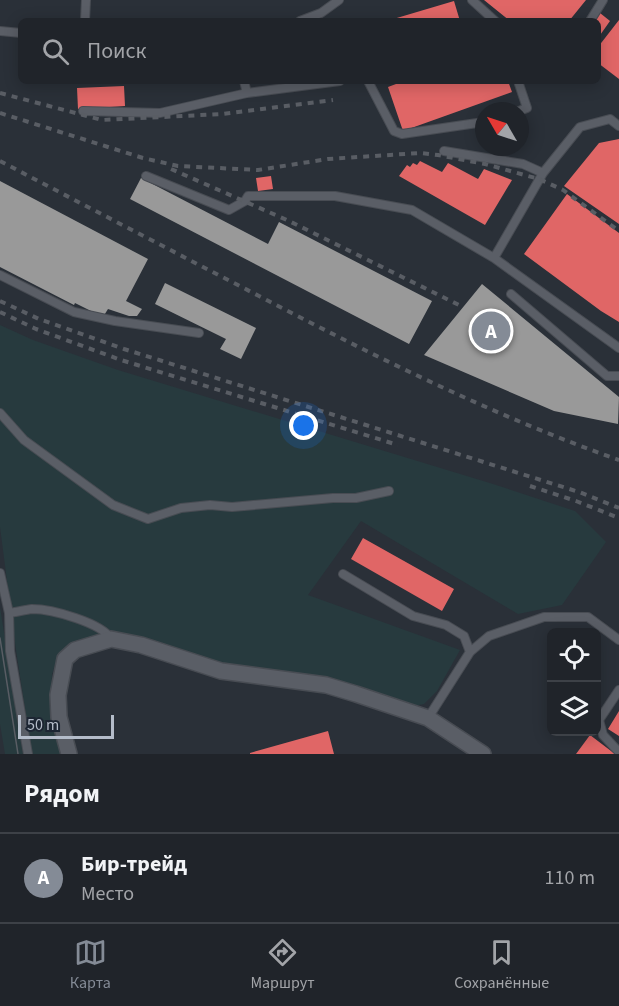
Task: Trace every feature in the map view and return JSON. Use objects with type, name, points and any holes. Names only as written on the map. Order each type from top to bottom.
[{"type":"street","points":[[69,754],[59,717],[58,695],[65,659],[75,650],[111,639],[141,645],[221,671],[326,685],[428,718],[483,754]]},
{"type":"lane","points":[[85,18],[86,0]]},
{"type":"lane","points":[[308,18],[321,13],[339,0]]},
{"type":"lane","points":[[472,0],[492,18]]},
{"type":"lane","points":[[592,18],[604,0]]},
{"type":"lane","points":[[0,31],[18,33]]},
{"type":"lane","points":[[245,84],[247,93]]},
{"type":"lane","points":[[83,111],[160,113],[247,93],[317,84]]},
{"type":"lane","points":[[370,84],[394,131],[402,134],[475,123]]},
{"type":"lane","points":[[519,84],[525,102]]},
{"type":"lane","points":[[494,258],[543,173],[580,127],[610,119],[619,126]]},
{"type":"lane","points":[[444,151],[523,164],[543,173]]},
{"type":"lane","points":[[146,176],[230,210],[245,201],[248,196],[335,196],[412,210],[494,258],[619,348]]},
{"type":"lane","points":[[0,275],[74,312],[115,321],[199,333]]},
{"type":"lane","points":[[511,294],[607,376],[619,376]]},
{"type":"lane","points":[[0,413],[24,440],[113,505],[148,519],[182,508],[210,505],[232,507],[356,498],[389,491]]},
{"type":"lane","points":[[0,573],[9,613],[10,651],[28,754]]},
{"type":"lane","points":[[343,574],[413,615],[446,625],[464,636],[470,652]]},
{"type":"lane","points":[[9,613],[34,609],[54,612],[87,622],[107,632],[111,639]]},
{"type":"lane","points":[[428,718],[470,652],[489,636],[544,617],[588,617],[619,640]]},
{"type":"lane","points":[[619,690],[599,720],[603,735],[619,752]]},
{"type":"green space","points":[[0,325],[33,340],[118,370],[575,511],[606,542],[562,605],[518,614],[361,521],[308,595],[460,650],[437,691],[424,704],[409,707],[220,664],[143,638],[116,632],[72,643],[58,656],[52,674],[51,697],[62,754],[32,754],[0,527]]},
{"type":"green space","points":[[0,607],[23,754],[5,754],[0,724]]},
{"type":"building: Торговля","points":[[484,0],[586,0],[571,18],[506,18]]},
{"type":"building: Торговля","points":[[454,1],[459,18],[397,18]]},
{"type":"building: Торговля","points":[[600,13],[610,21],[601,34],[601,18],[596,18]]},
{"type":"building: Торговля","points":[[619,20],[619,79],[601,65],[601,43]]},
{"type":"building: Торговля","points":[[396,84],[509,84],[512,92],[484,102],[475,102],[475,105],[403,131],[388,87]]},
{"type":"building: Торговля","points":[[124,86],[125,106],[78,109],[77,88]]},
{"type":"building: Торговля","points":[[619,139],[619,224],[564,186],[599,143]]},
{"type":"building: Торговля","points":[[420,161],[442,172],[448,163],[478,179],[484,169],[512,180],[485,225],[399,176],[407,165],[410,167],[413,163],[417,165]]},
{"type":"building: Торговля","points":[[271,176],[273,189],[258,191],[256,178]]},
{"type":"building: Торговля","points":[[567,194],[619,233],[619,322],[524,254]]},
{"type":"building: Торговля","points":[[363,538],[454,589],[442,611],[351,559]]},
{"type":"building: Торговля","points":[[619,711],[619,736],[608,729]]},
{"type":"building: Торговля","points":[[328,731],[334,754],[250,754],[250,753]]},
{"type":"building: Торговля","points":[[591,736],[615,754],[576,754]]},
{"type":"building: Промзона","points":[[141,178],[268,244],[279,222],[432,301],[409,344],[130,199]]},
{"type":"building: Промзона","points":[[0,181],[148,259],[126,301],[142,309],[137,316],[129,316],[108,309],[103,317],[75,303],[74,305],[0,267]]},
{"type":"building: Промзона","points":[[165,283],[256,328],[241,359],[220,349],[226,339],[155,304]]},
{"type":"building: Промзона","points":[[482,284],[619,397],[618,424],[554,411],[424,355]]},
{"type":"tram line","points":[[0,638],[18,754]]},
{"type":"railway","points":[[0,93],[102,120],[223,114],[333,100]]},
{"type":"railway","points":[[0,113],[143,158],[178,166],[258,170],[328,159],[420,153],[438,155],[485,164],[539,179],[563,190],[619,231]]},
{"type":"railway","points":[[0,161],[391,363],[481,405],[619,460]]},
{"type":"railway","points":[[171,169],[287,220],[463,307]]},
{"type":"railway","points":[[0,301],[39,319],[124,349],[579,492],[619,508]]},
{"type":"railway","points":[[0,312],[36,329],[121,360],[398,445]]},
{"type":"railway","points":[[530,486],[619,518]]},
{"type":"place","name":"Бир-трейд","points":[[491,331]]}]
